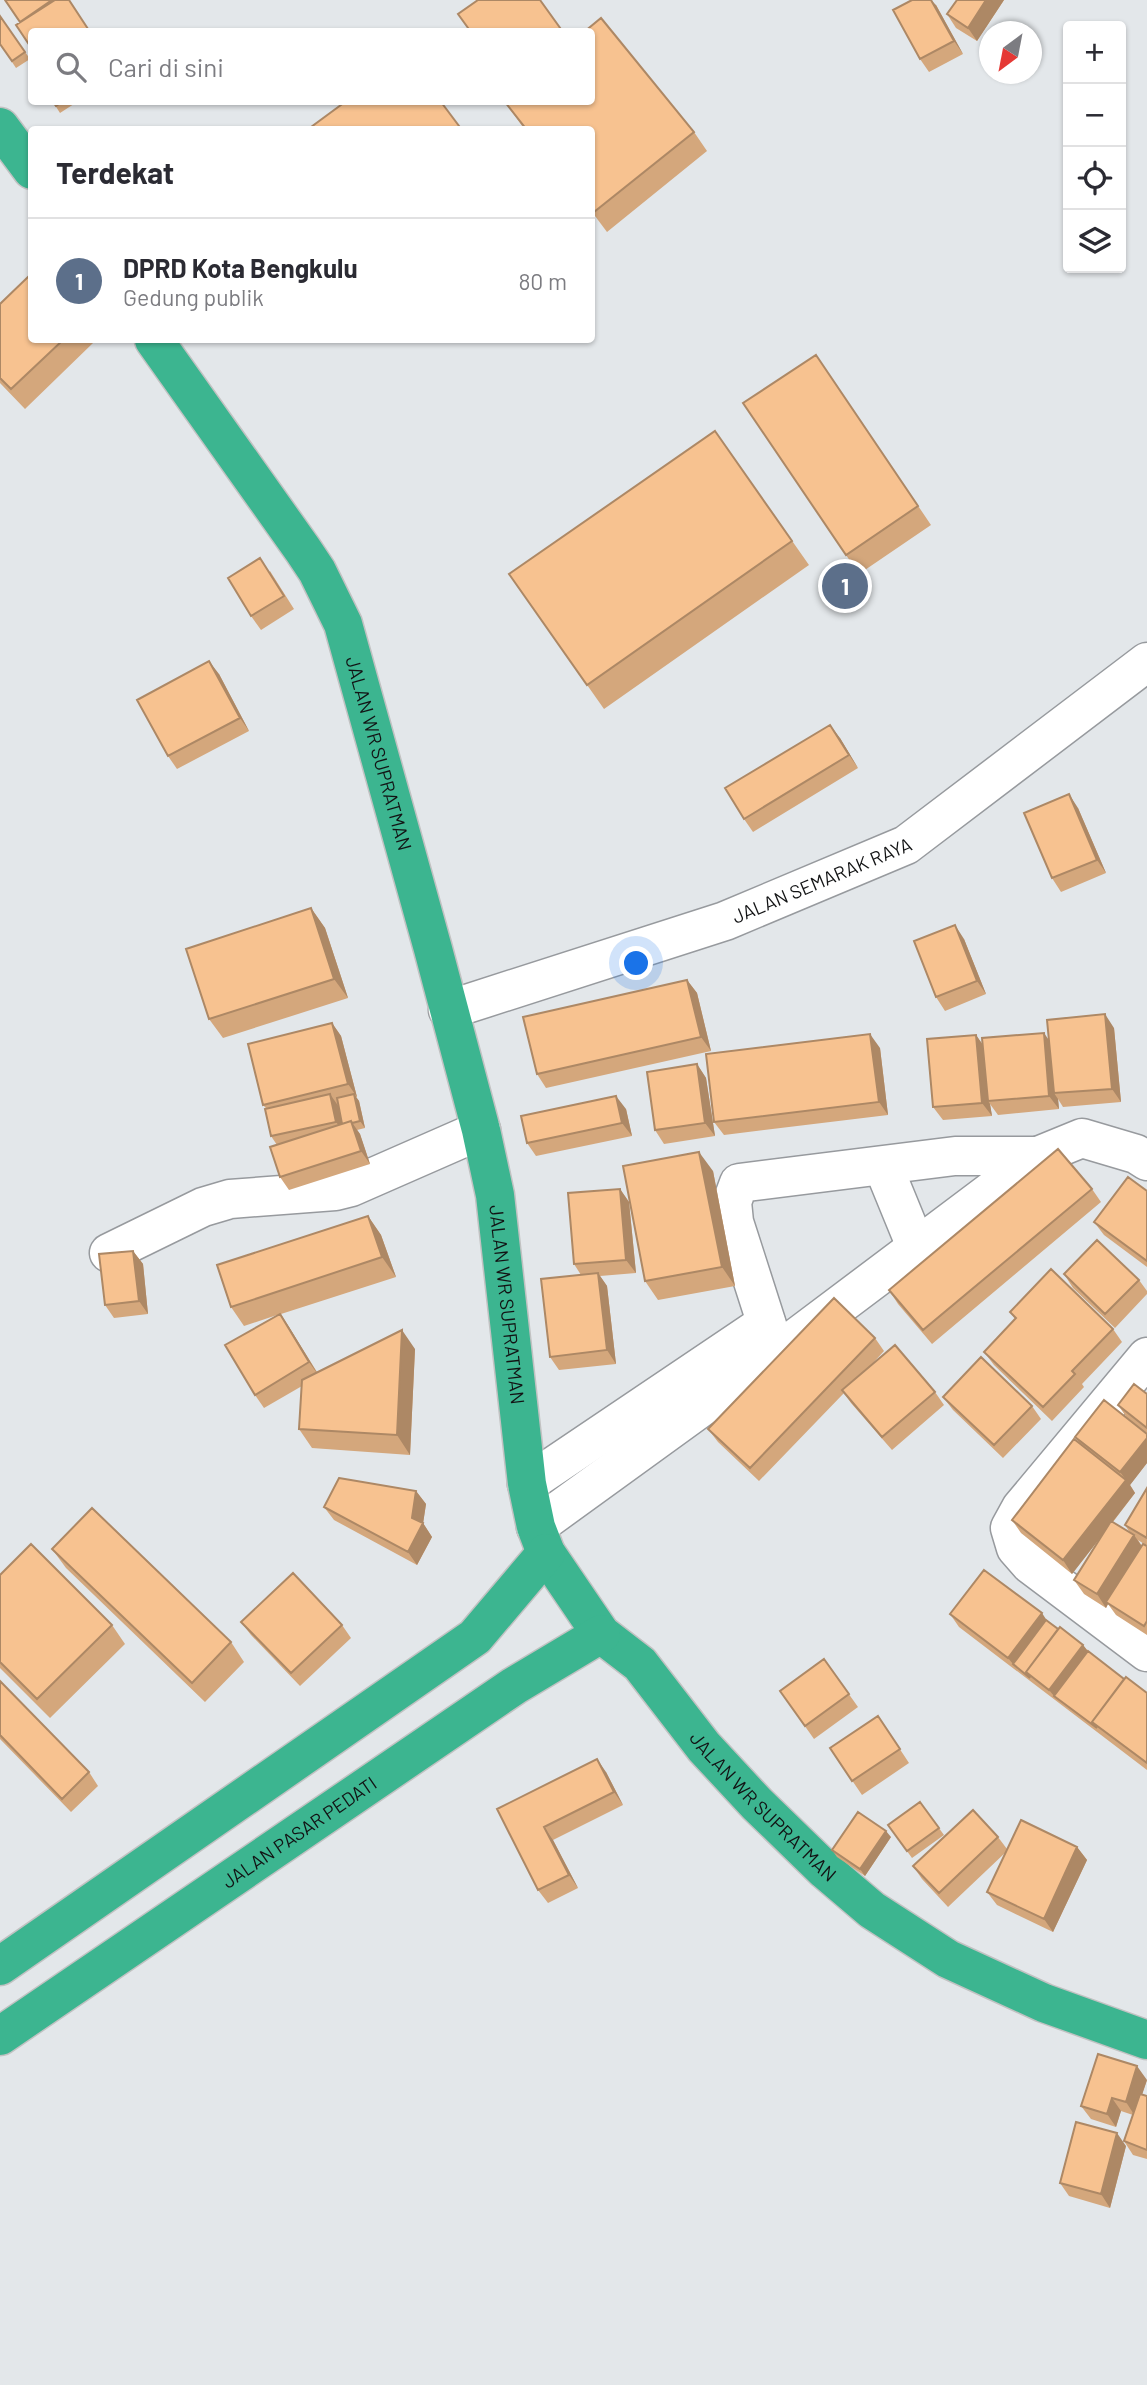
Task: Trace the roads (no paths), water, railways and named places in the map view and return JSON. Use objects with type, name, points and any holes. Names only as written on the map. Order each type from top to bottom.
[{"type":"highway","points":[[0,127],[28,165]]},
{"type":"highway","name":"JALAN WR SUPRATMAN","points":[[156,343],[317,571],[343,624],[481,1130],[495,1195],[527,1484],[541,1540],[601,1634],[640,1664],[704,1747],[757,1804],[825,1870],[872,1909],[948,1959],[1044,2003],[1147,2040]]},
{"type":"highway","points":[[0,1966],[475,1637],[541,1540]]},
{"type":"highway","name":"JALAN PASAR PEDATI","points":[[0,2036],[514,1686],[601,1634]]},
{"type":"street","name":"JALAN SEMARAK RAYA","points":[[449,1010],[725,921],[906,845],[1147,662]]},
{"type":"street","points":[[109,1253],[203,1207],[230,1199],[335,1191],[351,1187],[481,1130]]},
{"type":"street","points":[[527,1484],[917,1249],[1038,1156],[1082,1138],[1143,1152]]},
{"type":"street","points":[[771,1338],[734,1222],[732,1202],[739,1183],[955,1156],[1038,1156]]},
{"type":"street","points":[[883,1166],[917,1249]]},
{"type":"street","points":[[541,1540],[771,1338]]},
{"type":"street","points":[[1147,1356],[1021,1508],[1010,1528],[1016,1548],[1030,1564],[1147,1652]]},
{"type":"place","name":"DPRD Kota Bengkulu","points":[[845,586]]}]
